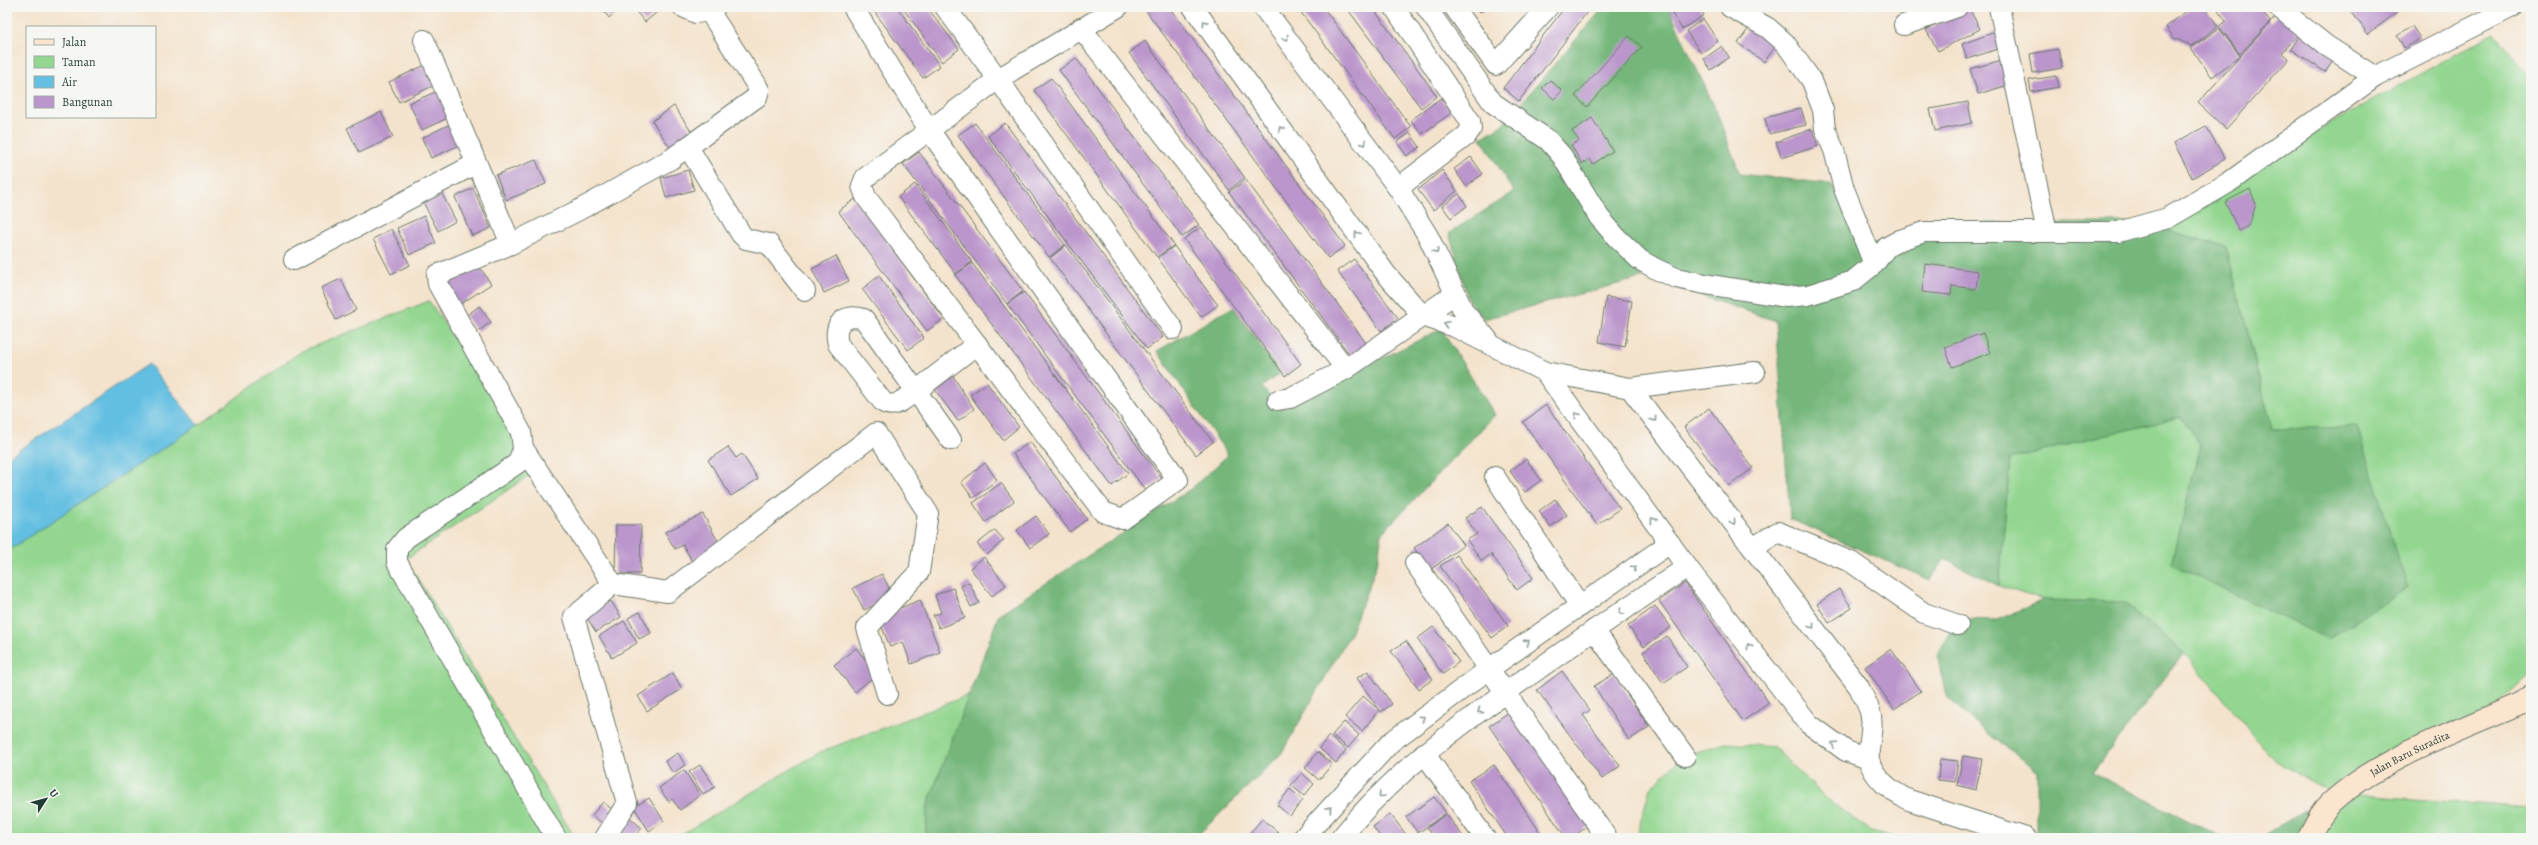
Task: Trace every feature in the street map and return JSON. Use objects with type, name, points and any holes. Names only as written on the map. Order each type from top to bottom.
[{"type":"main road","name":"Jalan Baru Suradita","points":[[2309,838],[2313,827],[2331,803],[2360,781],[2400,758],[2520,704],[2531,696]]},
{"type":"street","points":[[556,838],[534,796],[396,562],[397,549],[406,538],[518,463],[523,448],[521,432],[438,284],[437,275],[511,244],[579,210],[671,159],[756,97],[759,90],[712,9],[696,13],[683,7]]},
{"type":"street","points":[[854,7],[929,130],[1178,480],[1123,519],[1103,512],[866,197],[862,186],[865,178],[929,130],[998,79],[1118,7]]},
{"type":"street","points":[[945,7],[998,79],[1173,329]]},
{"type":"street","points":[[1193,7],[1386,274],[1423,316],[1455,328],[1545,372],[1630,388],[1755,372]]},
{"type":"street","points":[[1263,7],[1398,188],[1428,236],[1464,312],[1494,347]]},
{"type":"street","points":[[1394,7],[1470,120],[1471,129],[1466,136],[1398,188]]},
{"type":"street","points":[[1426,7],[1493,103],[1548,140],[1562,156],[1599,217],[1617,238],[1646,263],[1676,278],[1786,297],[1808,295],[1852,281],[1874,264],[1888,247],[1894,243],[1924,232],[2118,232],[2168,218],[2228,184],[2375,77],[2512,7]]},
{"type":"street","points":[[1454,7],[1496,65],[1548,7]]},
{"type":"street","points":[[1730,7],[1768,28],[1785,43],[1812,81],[1823,110],[1825,129],[1834,150],[1844,189],[1874,264]]},
{"type":"street","points":[[1904,26],[1957,7]]},
{"type":"street","points":[[1999,7],[2047,232]]},
{"type":"street","points":[[2278,7],[2327,46],[2375,77]]},
{"type":"street","points":[[1081,28],[1346,369]]},
{"type":"street","points":[[424,40],[475,164],[511,244]]},
{"type":"street","points":[[688,147],[741,234],[746,239],[769,244],[805,291]]},
{"type":"street","points":[[294,260],[475,164]]},
{"type":"street","points":[[1278,400],[1290,398],[1346,369],[1456,293]]},
{"type":"street","points":[[951,440],[916,390],[977,344]]},
{"type":"street","points":[[1545,372],[1687,567],[1809,724],[1846,751],[1869,759]]},
{"type":"street","points":[[1630,388],[1859,687],[1870,713],[1872,735],[1869,759],[1882,782],[1898,795],[2026,838]]},
{"type":"street","points":[[523,448],[613,584],[668,592],[876,433],[928,513],[919,572],[867,628],[887,694]]},
{"type":"street","points":[[1495,477],[1580,606]]},
{"type":"street","points":[[1753,548],[1778,532],[1851,562],[1924,612],[1958,625]]},
{"type":"street","points":[[1303,838],[1390,742],[1489,669],[1670,543]]},
{"type":"street","points":[[1415,562],[1504,693],[1607,838]]},
{"type":"street","points":[[1347,836],[1403,772],[1424,753],[1504,693],[1687,567]]},
{"type":"street","points":[[605,838],[627,803],[574,617],[613,584]]},
{"type":"street","points":[[1594,630],[1685,756]]},
{"type":"street","points":[[1424,753],[1485,838]]},
{"type":"green space","points":[[1604,7],[1668,7],[1715,108],[1740,174],[1831,184],[1863,247],[1940,223],[2143,223],[2226,247],[2272,429],[2357,427],[2408,588],[2328,639],[2172,564],[2200,445],[2180,417],[2010,459],[1999,586],[1945,559],[1930,580],[1790,519],[1776,321],[1645,277],[1484,319],[1469,301],[1449,233],[1514,192],[1481,138],[1502,125]]},
{"type":"green space","points":[[2494,33],[2531,77],[2531,673],[2479,721],[2334,793],[2531,808],[2531,838],[2305,838],[2332,793],[2275,761],[2184,653],[2124,602],[2043,600],[1999,586],[2010,459],[2180,417],[2200,444],[2172,565],[2272,429],[2226,247],[2143,223],[2211,190]]},
{"type":"green space","points":[[429,301],[540,468],[406,559],[575,838],[7,838],[7,551],[198,425],[302,351]]},
{"type":"green space","points":[[1233,307],[1280,373],[1262,387],[1281,409],[1441,329],[1495,415],[1382,533],[1377,565],[1350,634],[1281,754],[1195,838],[925,838],[928,804],[999,614],[1192,488],[1228,455],[1157,351]]},
{"type":"green space","points":[[2043,600],[2124,602],[2184,653],[2092,773],[2224,838],[2037,838],[2037,771],[1982,729],[1946,696],[1937,655],[1959,619],[1997,620]]},
{"type":"green space","points":[[969,695],[928,804],[925,838],[675,838],[820,752]]},
{"type":"green space","points":[[1725,743],[1774,747],[1829,801],[1871,831],[1899,838],[1636,838],[1650,788],[1682,757]]},
{"type":"green space","points":[[2333,793],[2305,838],[2261,838]]},
{"type":"water","points":[[149,364],[198,425],[7,551],[7,458]]},
{"type":"building","points":[[601,7],[619,7],[620,8],[609,18]]},
{"type":"building","points":[[632,7],[663,7],[645,22]]},
{"type":"building","points":[[871,7],[897,7],[940,66],[923,78]]},
{"type":"building","points":[[902,7],[927,7],[959,49],[942,62]]},
{"type":"building","points":[[1169,7],[1345,246],[1328,258],[1144,8]]},
{"type":"building","points":[[1297,7],[1323,7],[1411,127],[1395,139]]},
{"type":"building","points":[[1346,7],[1372,7],[1437,96],[1421,108]]},
{"type":"building","points":[[1477,7],[1488,7],[1480,12]]},
{"type":"building","points":[[1565,7],[1591,7],[1519,101],[1503,88]]},
{"type":"building","points":[[1672,7],[1699,7],[1704,15],[1682,29],[1669,9]]},
{"type":"building","points":[[2168,7],[2177,7],[2170,11]]},
{"type":"building","points":[[2192,7],[2204,7],[2218,26],[2192,46],[2174,38],[2166,27]]},
{"type":"building","points":[[2216,7],[2244,7],[2240,11],[2245,7],[2259,7],[2270,22],[2240,54],[2219,26],[2226,21]]},
{"type":"building","points":[[2348,7],[2398,7],[2400,10],[2368,34]]},
{"type":"building","points":[[1969,8],[1980,29],[1938,51],[1926,30]]},
{"type":"building","points":[[2278,14],[2299,34],[2282,53],[2289,59],[2226,129],[2198,103]]},
{"type":"building","points":[[1703,19],[1718,41],[1701,53],[1686,31]]},
{"type":"building","points":[[1752,24],[1778,43],[1764,62],[1738,43]]},
{"type":"building","points":[[2412,26],[2420,38],[2404,48],[2397,36]]},
{"type":"building","points":[[2219,28],[2240,56],[2212,77],[2191,48]]},
{"type":"building","points":[[1995,32],[2001,48],[1967,59],[1962,44]]},
{"type":"building","points":[[2302,32],[2337,56],[2325,72],[2291,49]]},
{"type":"building","points":[[1629,36],[1642,47],[1587,107],[1575,96]]},
{"type":"building","points":[[1145,41],[1245,178],[1229,190],[1129,53]]},
{"type":"building","points":[[1722,46],[1729,57],[1711,70],[1704,59]]},
{"type":"building","points":[[2058,49],[2062,68],[2033,73],[2030,54]]},
{"type":"building","points":[[1076,58],[1199,225],[1182,237],[1059,70]]},
{"type":"building","points":[[2005,59],[2012,84],[1978,94],[1970,69]]},
{"type":"building","points":[[425,65],[435,85],[399,102],[389,82]]},
{"type":"building","points":[[2057,76],[2059,87],[2031,92],[2029,80]]},
{"type":"building","points":[[1051,78],[1174,245],[1157,257],[1034,90]]},
{"type":"building","points":[[1550,80],[1562,91],[1554,99],[1542,88]]},
{"type":"building","points":[[438,91],[450,117],[422,130],[409,103]]},
{"type":"building","points":[[1441,98],[1451,113],[1422,134],[1411,120]]},
{"type":"building","points":[[1968,102],[1972,123],[1935,131],[1930,109]]},
{"type":"building","points":[[674,106],[693,134],[671,149],[652,121]]},
{"type":"building","points":[[1801,108],[1806,125],[1769,134],[1765,118]]},
{"type":"building","points":[[381,112],[393,137],[359,153],[347,128]]},
{"type":"building","points":[[1592,118],[1613,151],[1593,164],[1590,159],[1582,164],[1571,145],[1579,141],[1572,131]]},
{"type":"building","points":[[452,123],[462,144],[431,158],[422,138]]},
{"type":"building","points":[[975,123],[1065,245],[1049,257],[958,135]]},
{"type":"building","points":[[1005,123],[1163,337],[1147,349],[988,136]]},
{"type":"building","points":[[2206,126],[2225,159],[2192,178],[2174,143]]},
{"type":"building","points":[[1812,129],[1818,146],[1782,158],[1776,142]]},
{"type":"building","points":[[1410,133],[1420,147],[1407,156],[1397,142]]},
{"type":"building","points":[[919,152],[1023,291],[1007,304],[903,164]]},
{"type":"building","points":[[1471,157],[1483,174],[1466,186],[1454,169]]},
{"type":"building","points":[[536,160],[546,184],[506,200],[496,175]]},
{"type":"building","points":[[688,170],[694,190],[666,198],[661,178]]},
{"type":"building","points":[[1442,170],[1457,191],[1433,210],[1418,190]]},
{"type":"building","points":[[1246,180],[1369,347],[1353,359],[1229,192]]},
{"type":"building","points":[[915,184],[972,262],[956,274],[898,197]]},
{"type":"building","points":[[473,188],[491,228],[472,236],[455,197]]},
{"type":"building","points":[[2250,189],[2256,204],[2249,226],[2239,231],[2225,202]]},
{"type":"building","points":[[440,190],[456,221],[438,231],[422,200]]},
{"type":"building","points":[[1459,194],[1467,206],[1451,218],[1442,206]]},
{"type":"building","points":[[855,199],[944,319],[927,331],[838,211]]},
{"type":"building","points":[[424,216],[436,243],[409,255],[397,228]]},
{"type":"building","points":[[1201,227],[1301,364],[1285,376],[1184,239]]},
{"type":"building","points":[[391,229],[410,265],[391,274],[373,239]]},
{"type":"building","points":[[1066,245],[1213,442],[1196,455],[1050,258]]},
{"type":"building","points":[[1174,246],[1218,305],[1201,317],[1158,258]]},
{"type":"building","points":[[836,256],[849,281],[824,293],[812,269]]},
{"type":"building","points":[[1354,259],[1398,318],[1381,331],[1337,271]]},
{"type":"building","points":[[477,263],[491,284],[459,305],[445,284]]},
{"type":"building","points":[[972,263],[1128,473],[1112,486],[955,275]]},
{"type":"building","points":[[1925,264],[1978,271],[1976,289],[1952,286],[1951,295],[1922,292]]},
{"type":"building","points":[[879,276],[924,338],[908,350],[862,289]]},
{"type":"building","points":[[341,279],[356,310],[336,320],[321,288]]},
{"type":"building","points":[[1024,292],[1162,479],[1146,491],[1007,304]]},
{"type":"building","points":[[1606,297],[1632,301],[1625,347],[1599,342]]},
{"type":"building","points":[[479,306],[491,322],[477,332],[466,316]]},
{"type":"building","points":[[1983,333],[1990,353],[1952,367],[1945,347]]},
{"type":"building","points":[[953,376],[974,409],[958,421],[935,390]]},
{"type":"building","points":[[987,383],[1019,427],[1003,440],[970,395]]},
{"type":"building","points":[[1546,405],[1620,509],[1597,525],[1523,422]]},
{"type":"building","points":[[1709,408],[1753,468],[1729,486],[1684,427]]},
{"type":"building","points":[[1030,442],[1087,519],[1070,532],[1013,454]]},
{"type":"building","points":[[728,447],[736,458],[742,454],[758,479],[731,496],[708,460]]},
{"type":"building","points":[[1526,459],[1541,480],[1525,492],[1510,471]]},
{"type":"building","points":[[985,463],[997,480],[973,498],[961,482]]},
{"type":"building","points":[[1001,483],[1014,501],[986,522],[973,503]]},
{"type":"building","points":[[1555,499],[1567,515],[1550,527],[1539,511]]},
{"type":"building","points":[[1482,507],[1533,578],[1517,590],[1491,554],[1482,561],[1467,540],[1477,534],[1465,518]]},
{"type":"building","points":[[703,514],[720,545],[692,561],[683,545],[675,549],[665,532]]},
{"type":"building","points":[[1036,516],[1049,534],[1030,548],[1017,530]]},
{"type":"building","points":[[1448,523],[1464,545],[1430,570],[1414,548]]},
{"type":"building","points":[[616,525],[641,525],[640,574],[615,574]]},
{"type":"building","points":[[995,530],[1004,540],[987,555],[977,544]]},
{"type":"building","points":[[1457,555],[1508,626],[1492,638],[1440,566]]},
{"type":"building","points":[[984,557],[1006,585],[992,596],[970,568]]},
{"type":"building","points":[[882,574],[893,596],[864,610],[853,588]]},
{"type":"building","points":[[969,582],[979,603],[971,607],[961,586]]},
{"type":"building","points":[[1685,583],[1769,703],[1743,721],[1659,601]]},
{"type":"building","points":[[953,588],[965,618],[939,628],[933,615],[941,613],[935,595]]},
{"type":"building","points":[[1839,589],[1852,608],[1829,623],[1817,604]]},
{"type":"building","points":[[920,600],[940,652],[911,664],[903,642],[890,647],[878,617]]},
{"type":"building","points":[[611,601],[621,617],[596,632],[586,616]]},
{"type":"building","points":[[1655,606],[1671,627],[1644,647],[1628,626]]},
{"type":"building","points":[[640,612],[651,633],[639,639],[628,618]]},
{"type":"building","points":[[624,621],[637,643],[612,658],[599,636]]},
{"type":"building","points":[[1433,627],[1459,662],[1443,674],[1417,639]]},
{"type":"building","points":[[1667,636],[1687,667],[1663,683],[1643,652]]},
{"type":"building","points":[[1406,641],[1433,679],[1419,689],[1391,651]]},
{"type":"building","points":[[856,648],[877,674],[855,692],[834,665]]},
{"type":"building","points":[[1891,649],[1921,691],[1894,709],[1865,667]]},
{"type":"building","points":[[1368,671],[1392,704],[1381,712],[1357,678]]},
{"type":"building","points":[[1562,671],[1590,710],[1583,715],[1620,766],[1602,779],[1537,690]]},
{"type":"building","points":[[673,673],[682,689],[647,711],[638,696]]},
{"type":"building","points":[[1614,674],[1649,727],[1629,740],[1594,686]]},
{"type":"building","points":[[1363,696],[1379,710],[1362,731],[1345,717]]},
{"type":"building","points":[[1512,710],[1591,824],[1571,838],[1566,838],[1489,726]]},
{"type":"building","points":[[1344,722],[1359,735],[1348,748],[1332,735]]},
{"type":"building","points":[[1329,736],[1346,750],[1336,763],[1319,748]]},
{"type":"building","points":[[1318,752],[1332,764],[1319,780],[1305,768]]},
{"type":"building","points":[[678,753],[685,765],[673,773],[665,761]]},
{"type":"building","points":[[1963,756],[1982,759],[1976,790],[1957,785]]},
{"type":"building","points":[[1940,759],[1958,761],[1955,782],[1938,780]]},
{"type":"building","points":[[700,765],[715,787],[703,794],[689,772]]},
{"type":"building","points":[[1494,765],[1544,838],[1508,838],[1469,781]]},
{"type":"building","points":[[684,770],[700,795],[680,810],[672,799],[669,802],[659,788]]},
{"type":"building","points":[[1302,773],[1314,784],[1304,796],[1291,785]]},
{"type":"building","points":[[1290,789],[1303,800],[1290,816],[1277,805]]},
{"type":"building","points":[[1434,797],[1446,813],[1418,833],[1406,817]]},
{"type":"building","points":[[649,798],[664,821],[649,831],[634,807]]},
{"type":"building","points":[[603,802],[618,814],[607,827],[592,815]]},
{"type":"building","points":[[1390,814],[1408,838],[1381,838],[1373,827]]},
{"type":"building","points":[[1446,814],[1464,838],[1435,838],[1427,828]]},
{"type":"building","points":[[629,817],[642,828],[633,838],[619,838],[614,833]]},
{"type":"building","points":[[1262,819],[1278,832],[1273,838],[1253,838],[1249,834]]}]
